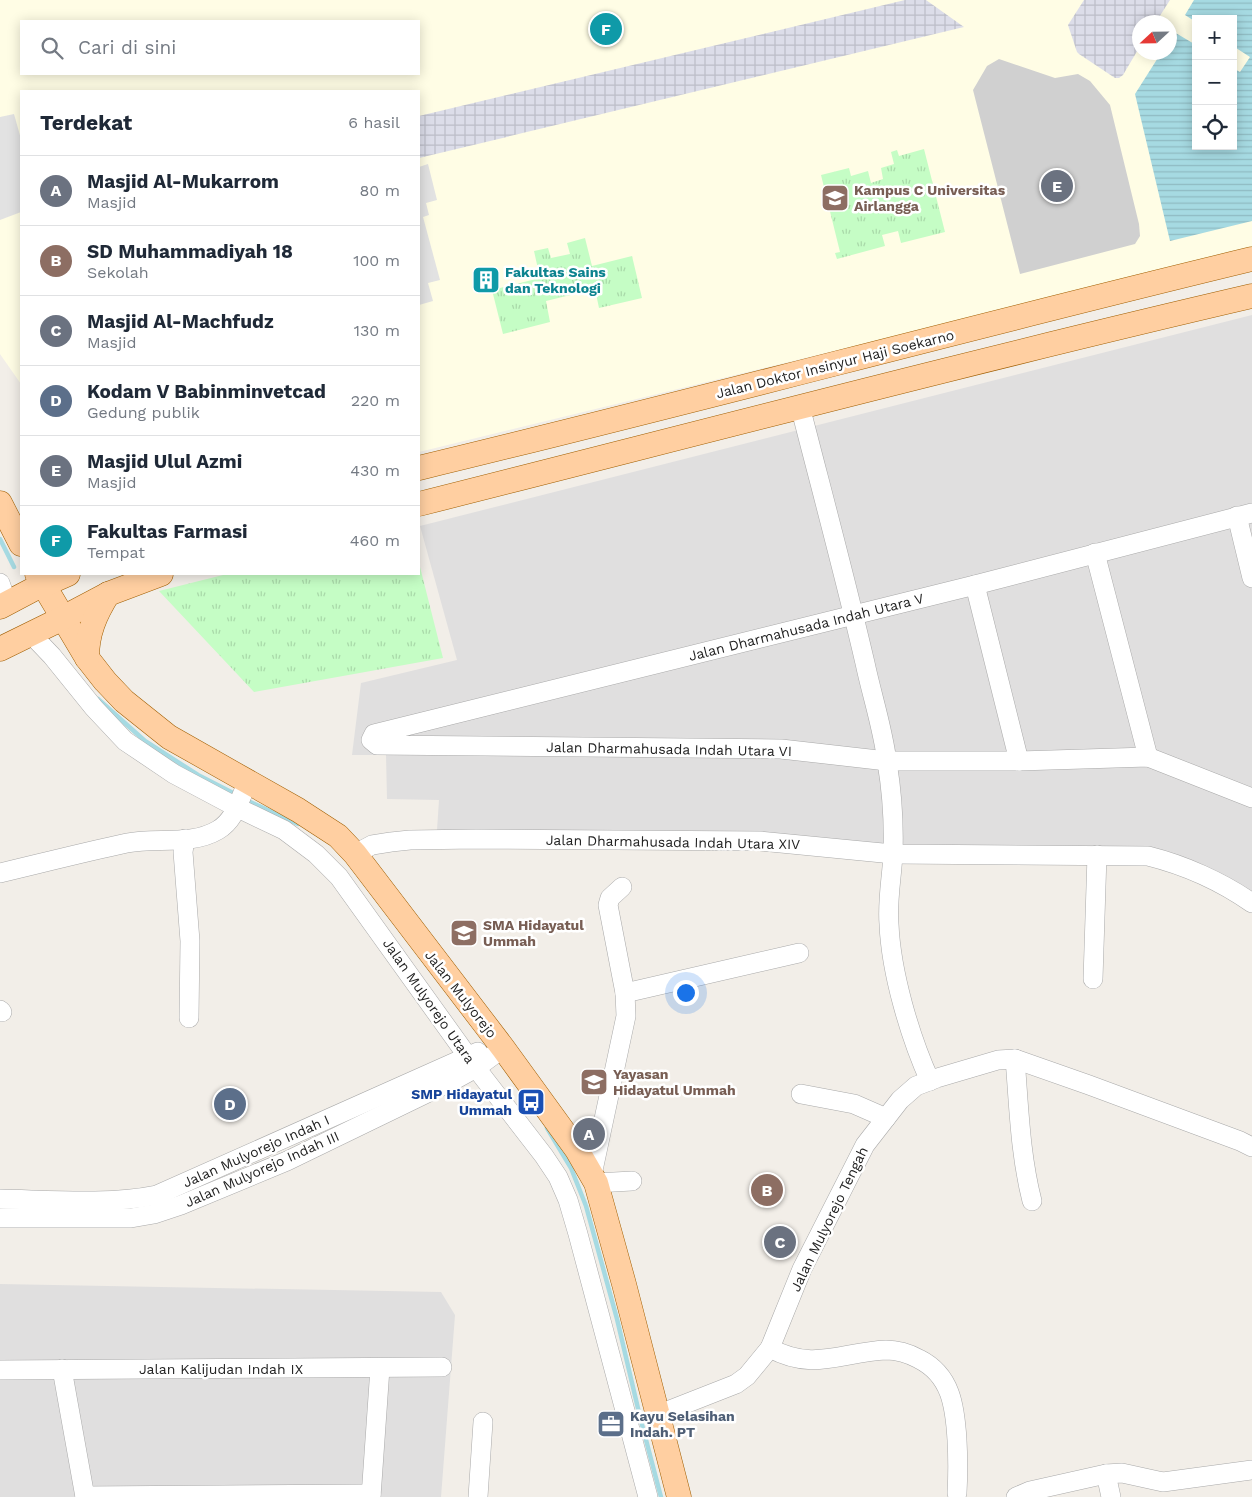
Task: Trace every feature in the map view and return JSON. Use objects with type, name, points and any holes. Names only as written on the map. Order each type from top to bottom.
[{"type":"main road","name":"Jalan Doktor Insinyur Haji Soekarno","points":[[420,468],[619,420],[1104,295],[1252,259]]},
{"type":"main road","points":[[420,504],[800,406],[1252,296]]},
{"type":"main road","points":[[0,503],[10,534]]},
{"type":"main road","points":[[19,591],[65,575]]},
{"type":"main road","points":[[0,649],[108,594],[158,575]]},
{"type":"main road","name":"Jalan Mulyorejo","points":[[19,591],[47,626],[87,658],[171,755],[243,794],[298,810],[338,836],[354,854],[486,1054],[577,1150],[594,1179],[608,1289],[643,1410],[679,1497]]},
{"type":"main road","points":[[87,658],[92,623],[108,594]]},
{"type":"street","points":[[800,406],[854,614],[887,762],[893,829],[893,854],[888,896],[893,958],[911,1034],[930,1081]]},
{"type":"street","points":[[1244,515],[1252,578]]},
{"type":"street","name":"Jalan Dharmahusada Indah Utara V","points":[[377,745],[371,740],[374,734],[975,585],[1244,515]]},
{"type":"street","points":[[1095,553],[1148,757]]},
{"type":"street","points":[[975,585],[1019,761]]},
{"type":"street","points":[[47,626],[52,656],[94,708],[119,735],[125,741],[171,755]]},
{"type":"street","name":"Jalan Dharmahusada Indah Utara VI","points":[[377,745],[781,749],[887,762],[1019,761],[1148,757],[1252,798]]},
{"type":"street","points":[[0,873],[129,843],[200,837],[218,830],[228,821],[243,794]]},
{"type":"street","name":"Jalan Mulyorejo Utara","points":[[243,794],[284,830],[316,854],[339,877],[486,1054],[558,1177],[573,1217],[608,1289],[643,1410],[648,1497]]},
{"type":"street","points":[[185,839],[183,852],[190,940],[189,1018]]},
{"type":"street","name":"Jalan Dharmahusada Indah Utara XIV","points":[[354,854],[372,846],[391,842],[476,839],[760,840],[893,854],[1148,856],[1168,861],[1219,884],[1252,903]]},
{"type":"street","points":[[1093,979],[1096,855]]},
{"type":"street","points":[[622,887],[610,898],[608,905],[626,993],[626,1016],[594,1179],[632,1181]]},
{"type":"street","points":[[626,993],[799,953]]},
{"type":"street","name":"Jalan Mulyorejo Indah I","points":[[0,1199],[109,1200],[148,1197],[177,1187],[277,1142],[486,1054]]},
{"type":"street","name":"Jalan Mulyorejo Indah III","points":[[0,1218],[131,1218],[154,1214],[181,1205],[287,1161],[486,1054]]},
{"type":"street","name":"Jalan Mulyorejo Tengah","points":[[643,1410],[736,1384],[747,1376],[770,1348],[802,1269],[865,1145],[900,1100],[916,1086],[998,1060],[1015,1060],[1089,1085],[1252,1147]]},
{"type":"street","points":[[1015,1060],[1021,1145],[1024,1169],[1032,1201]]},
{"type":"street","points":[[801,1094],[854,1104],[886,1118]]},
{"type":"street","points":[[277,1142],[287,1161]]},
{"type":"street","points":[[770,1348],[788,1356],[812,1361],[887,1350],[908,1353],[930,1364],[947,1385],[956,1411],[959,1472],[957,1493]]},
{"type":"street","name":"Jalan Kalijudan Indah IX","points":[[0,1370],[442,1367]]},
{"type":"street","points":[[62,1370],[85,1496],[371,1496],[380,1368]]},
{"type":"street","points":[[478,1497],[483,1422]]},
{"type":"street","points":[[1016,1497],[1030,1491],[1106,1474],[1122,1473],[1163,1482],[1252,1470]]},
{"type":"street","points":[[1106,1474],[1111,1497]]},
{"type":"shaded area","name":"Kampus C Universitas Airlangga","points":[[0,0],[1252,0],[1252,249],[420,452],[420,90],[20,90],[20,383],[0,354]]},
{"type":"shaded area","points":[[905,0],[926,0],[964,27],[420,158],[420,116]]},
{"type":"shaded area","points":[[1084,0],[1170,0],[1160,15],[1132,15],[1132,60],[1123,75],[1119,78],[1115,78],[1077,52],[1068,25]]},
{"type":"shaded area","points":[[999,59],[1055,78],[1078,74],[1090,81],[1110,105],[1139,224],[1140,236],[1135,244],[1020,274],[973,90],[987,66]]},
{"type":"shaded area","points":[[14,114],[20,135],[20,212],[0,220],[0,117]]},
{"type":"shaded area","points":[[428,164],[437,200],[426,203],[429,215],[423,217],[440,280],[428,283],[433,301],[420,305],[420,167]]},
{"type":"shaded area","points":[[1252,315],[1252,894],[1152,850],[886,848],[741,836],[437,830],[439,800],[387,799],[386,755],[352,755],[361,683],[457,660],[420,526]]},
{"type":"shaded area","points":[[0,1284],[441,1292],[455,1315],[441,1497],[0,1497]]},
{"type":"green space","points":[[924,149],[945,232],[901,243],[898,231],[882,235],[885,246],[837,259],[835,253],[840,252],[821,175],[849,168],[851,176],[868,171],[871,183],[883,179],[881,168],[894,164],[891,152],[897,150],[899,156]]},
{"type":"green space","points":[[585,238],[592,266],[632,256],[642,298],[599,308],[595,289],[546,301],[550,322],[503,334],[492,290],[540,278],[534,251],[548,248],[551,258],[570,254],[567,243]]},
{"type":"green space","points":[[420,567],[443,658],[254,692],[159,591],[223,575],[420,575]]},
{"type":"water","points":[[1194,0],[1252,0],[1252,221],[1170,241],[1135,94],[1157,60],[1177,60],[1177,34],[1192,43],[1192,150],[1237,150],[1237,70],[1240,72],[1250,57],[1237,49],[1237,15],[1192,15],[1192,19],[1185,15]]},
{"type":"waterway","points":[[0,539],[14,567]]},
{"type":"waterway","points":[[98,699],[145,741],[198,775],[237,795]]},
{"type":"waterway","points":[[246,800],[298,824]]},
{"type":"waterway","points":[[547,1128],[571,1168],[586,1206],[617,1319],[661,1497]]},
{"type":"place","name":"Fakultas Farmasi","points":[[606,29]]},
{"type":"place","name":"Masjid Ulul Azmi","points":[[1057,186]]},
{"type":"place","name":"Kampus C Universitas Airlangga","points":[[835,198]]},
{"type":"place","name":"Fakultas Sains dan Teknologi","points":[[486,280]]},
{"type":"place","name":"SMA Hidayatul Ummah","points":[[464,933]]},
{"type":"place","name":"Yayasan Hidayatul Ummah","points":[[594,1082]]},
{"type":"place","name":"SMP Hidayatul Ummah","points":[[531,1102]]},
{"type":"place","name":"Kodam V Babinminvetcad","points":[[230,1104]]},
{"type":"place","name":"Masjid Al-Mukarrom","points":[[589,1134]]},
{"type":"place","name":"SD Muhammadiyah 18","points":[[767,1190]]},
{"type":"place","name":"Masjid Al-Machfudz","points":[[780,1242]]},
{"type":"place","name":"Kayu Selasihan Indah. PT","points":[[611,1424]]}]
